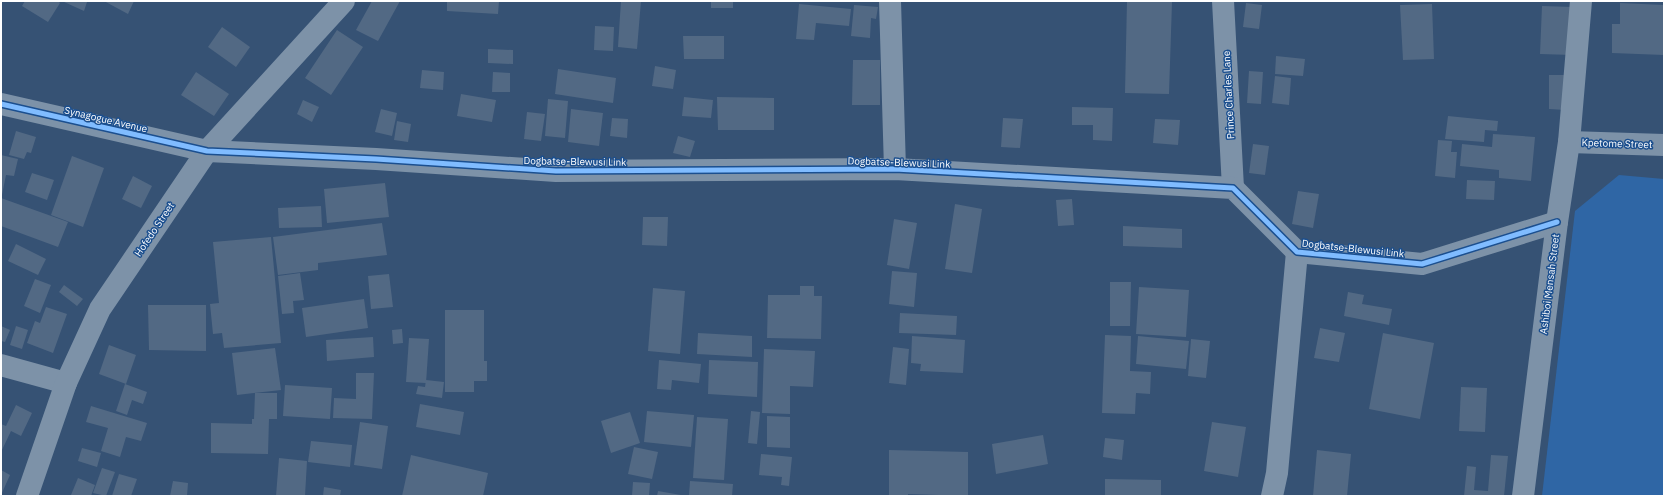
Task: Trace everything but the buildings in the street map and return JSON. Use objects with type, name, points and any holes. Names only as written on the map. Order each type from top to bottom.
[{"type":"street","name":"Hofedo Street","points":[[27,496],[66,382],[100,310],[207,151],[344,1]]},
{"type":"street","points":[[890,1],[895,169]]},
{"type":"street","name":"Prince Charles Lane","points":[[1223,1],[1233,188]]},
{"type":"street","name":"Ashiboi Mensah Street","points":[[1523,496],[1557,222],[1569,142],[1581,1]]},
{"type":"street","name":"Synagogue Avenue","points":[[1,104],[207,151]]},
{"type":"street","name":"Kpetome Street","points":[[1569,142],[1664,145]]},
{"type":"street","name":"Dogbatse-Blewusi Link","points":[[207,151],[376,159],[556,171],[895,169],[1233,188],[1297,252],[1422,264],[1557,222]]},
{"type":"street","points":[[1272,496],[1277,473],[1297,252]]},
{"type":"street","points":[[1,365],[66,382]]},
{"type":"shaded area","points":[[1619,175],[1664,179],[1664,496],[1542,496],[1575,211]]},
{"type":"cycle path","points":[[1,104],[207,151],[376,159],[556,171],[895,169],[1233,188],[1297,252],[1422,264],[1557,222]]}]
